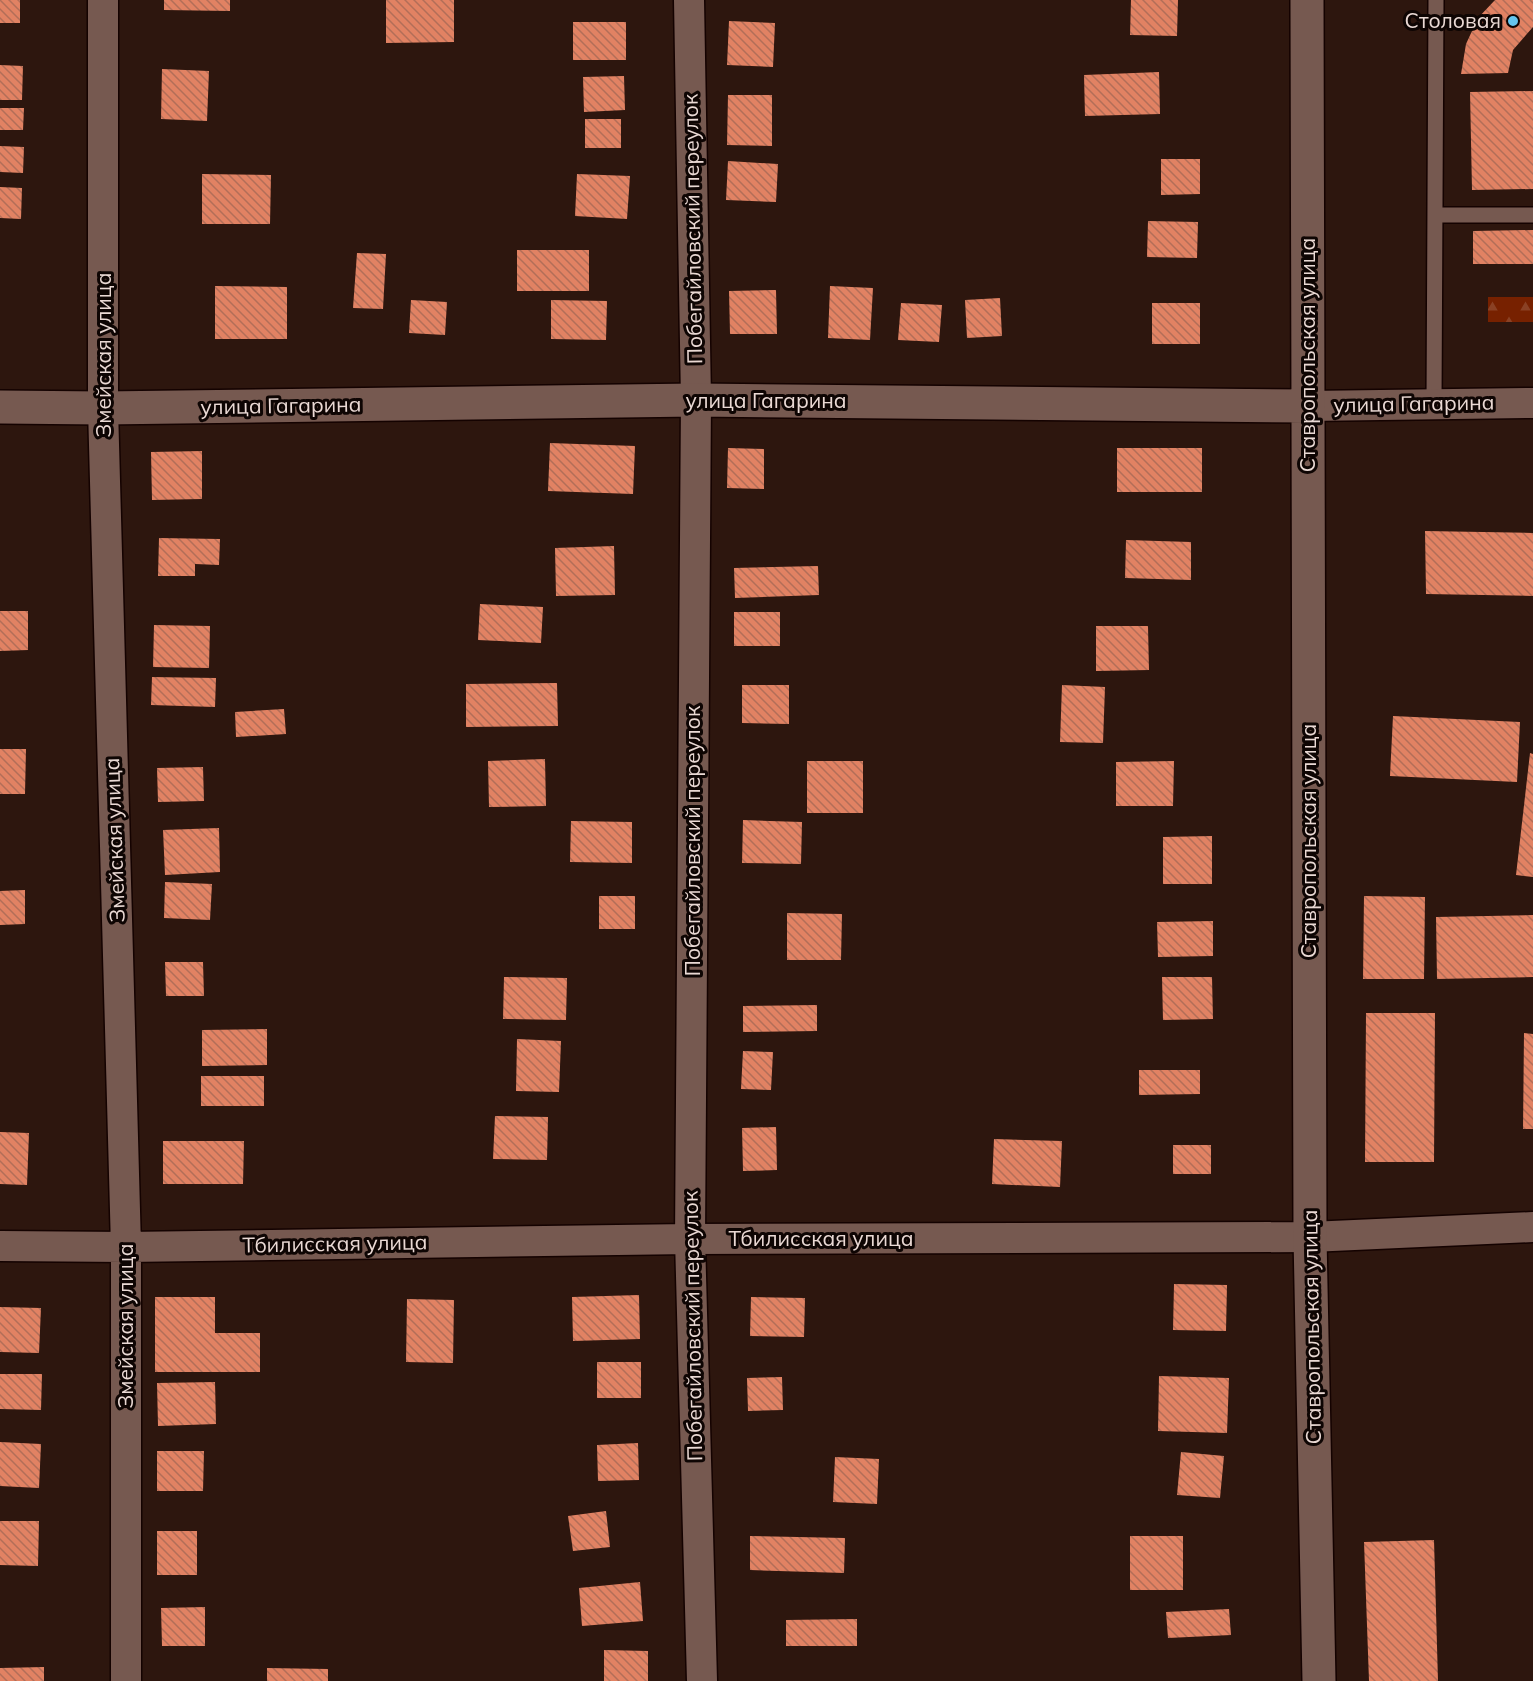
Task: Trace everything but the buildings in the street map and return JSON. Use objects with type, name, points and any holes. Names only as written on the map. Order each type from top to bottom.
[{"type":"street","name":"Змейская улица","points":[[103,0],[104,408],[126,1247],[126,1681]]},
{"type":"street","name":"Побегайловский переулок","points":[[689,0],[696,400],[690,1239],[702,1681]]},
{"type":"street","name":"Ставропольская улица","points":[[1307,0],[1310,1237],[1319,1681]]},
{"type":"street","name":"улица Гагарина","points":[[0,407],[104,408],[696,400],[1308,406],[1533,403]]},
{"type":"street","name":"Тбилисская улица","points":[[0,1246],[126,1247],[690,1239],[1310,1237],[1533,1227]]},
{"type":"lane","points":[[1434,404],[1436,0]]},
{"type":"lane","points":[[1435,215],[1533,215]]},
{"type":"green space","points":[[1488,297],[1533,297],[1533,322],[1488,322]]},
{"type":"place","name":"Столовая","points":[[1513,21]]}]
